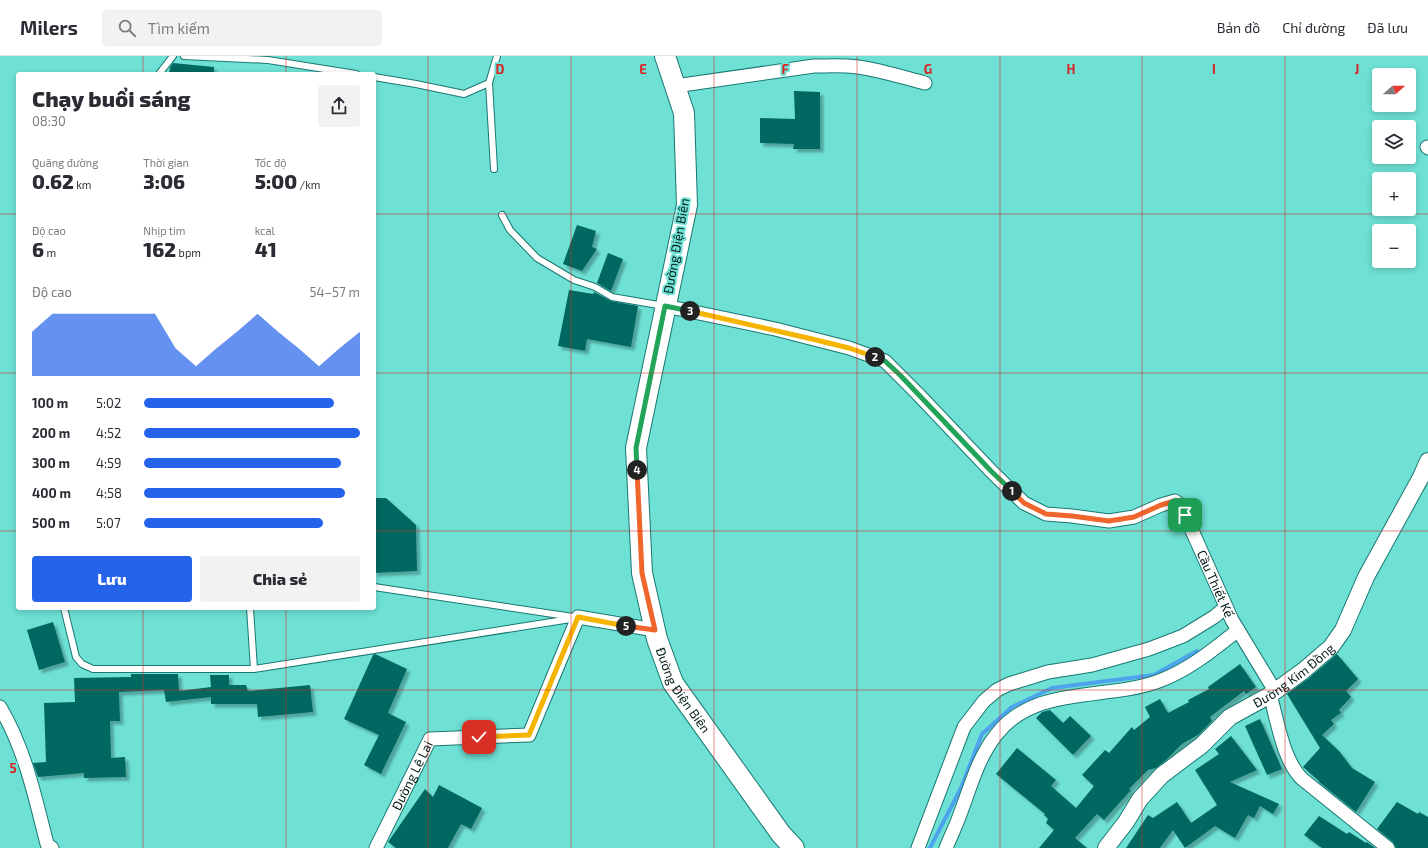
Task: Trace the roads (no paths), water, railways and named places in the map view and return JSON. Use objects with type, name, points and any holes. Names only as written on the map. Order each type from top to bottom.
[{"type":"main road","name":"Đường Điện Biên","points":[[666,56],[684,113],[687,206],[636,448],[642,573],[655,630],[673,683],[788,846]]},
{"type":"street","points":[[675,86],[814,66],[856,67],[925,83]]},
{"type":"street","name":"Cầu Thiết Kế","points":[[665,306],[775,329],[849,348],[885,361],[1024,503],[1046,514],[1109,521],[1134,517],[1161,505],[1175,501],[1185,515],[1226,607],[1273,693],[1287,755],[1296,773],[1388,848]]},
{"type":"street","name":"Đường Kim Đồng","points":[[1106,848],[1126,822],[1140,799],[1162,775],[1202,745],[1230,717],[1273,693],[1303,671],[1331,647],[1343,630],[1366,577],[1422,477],[1428,461]]},
{"type":"street","points":[[918,848],[964,727],[984,701],[997,690],[1009,684],[1048,672],[1092,665],[1149,649],[1183,636],[1214,617],[1226,607]]},
{"type":"street","points":[[578,617],[655,630]]},
{"type":"street","name":"Đường Lê Lai","points":[[376,848],[430,739],[529,735],[578,617]]},
{"type":"street","points":[[946,848],[976,770],[986,750],[1003,726],[1015,717],[1028,709],[1074,695],[1139,687],[1159,681],[1200,659],[1238,630]]},
{"type":"street","points":[[0,707],[25,761],[47,844],[52,848]]},
{"type":"lane","points":[[160,72],[173,56]]},
{"type":"lane","points":[[184,56],[268,60],[343,72]]},
{"type":"lane","points":[[494,169],[489,83],[497,56]]},
{"type":"lane","points":[[376,77],[464,94],[489,83]]},
{"type":"lane","points":[[502,215],[510,230],[537,258],[574,280],[595,287],[612,298],[665,306]]},
{"type":"lane","points":[[376,587],[578,617]]},
{"type":"lane","points":[[64,610],[76,657],[82,664],[90,669],[254,670],[578,617]]},
{"type":"lane","points":[[250,610],[254,670]]},
{"type":"waterway","points":[[930,848],[961,788],[982,734],[1012,707],[1052,688],[1154,675],[1197,651]]}]
